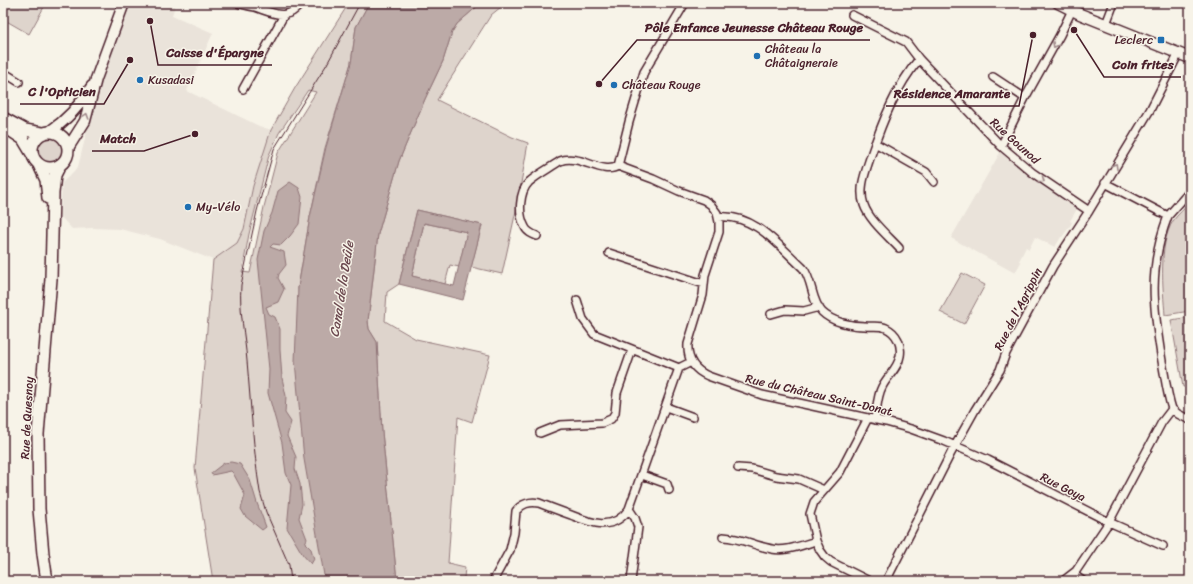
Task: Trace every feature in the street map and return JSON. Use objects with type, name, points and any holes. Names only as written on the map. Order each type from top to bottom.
[{"type":"main road","points":[[3,118],[25,130],[57,133],[63,137],[66,142],[68,148],[66,158],[60,165],[50,168],[39,165],[34,160],[23,139],[3,126]]},
{"type":"main road","points":[[32,154],[33,142],[46,132]]},
{"type":"main road","name":"Rue de Quesnoy","points":[[39,165],[46,183],[52,257]]},
{"type":"main road","name":"Rue de Quesnoy","points":[[47,581],[38,509],[38,434],[52,279],[53,188],[55,175],[60,165]]},
{"type":"street","points":[[68,148],[85,122],[96,80],[124,3]]},
{"type":"street","points":[[237,3],[284,15],[293,12],[301,3]]},
{"type":"street","points":[[618,166],[644,72],[685,3]]},
{"type":"street","points":[[1058,3],[1080,14],[1190,58]]},
{"type":"street","points":[[1106,24],[1114,3]]},
{"type":"street","points":[[1001,146],[1060,36],[1072,10]]},
{"type":"street","points":[[243,89],[284,15]]},
{"type":"street","name":"Rue Gounod","points":[[852,15],[902,40],[1001,146],[1032,173],[1089,212]]},
{"type":"street","name":"Rue de l'Agrippin","points":[[886,581],[955,446],[1000,370],[1006,353],[1053,266],[1089,212],[1150,110],[1179,53]]},
{"type":"street","points":[[899,248],[872,218],[866,209],[863,201],[863,180],[882,123],[898,90],[919,59]]},
{"type":"street","points":[[3,72],[18,82]]},
{"type":"street","points":[[993,77],[1026,98]]},
{"type":"street","points":[[46,132],[62,122],[74,110],[96,80]]},
{"type":"street","points":[[875,143],[926,172],[934,182]]},
{"type":"street","points":[[492,581],[510,550],[514,533],[516,511],[524,504],[532,502],[539,503],[589,522],[599,524],[608,524],[618,520],[625,515],[629,509],[679,368],[691,362],[688,352],[688,344],[703,295],[705,275],[719,232],[718,218],[711,205],[704,200],[618,166],[609,170],[569,158],[560,161],[528,183],[523,194],[520,214],[524,227],[529,233],[537,236]]},
{"type":"street","points":[[1105,183],[1168,216]]},
{"type":"street","points":[[1190,191],[1168,216],[1157,251],[1154,290],[1155,317],[1168,395],[1172,409],[1190,420]]},
{"type":"street","points":[[718,218],[733,217],[744,220],[754,224],[769,236],[807,274],[819,307],[826,315],[838,321],[863,326],[880,326],[886,328],[895,335],[900,346],[899,361],[897,367],[885,381],[880,391],[875,420]]},
{"type":"street","points":[[609,253],[704,284]]},
{"type":"street","points":[[575,302],[583,319],[594,334],[679,368]]},
{"type":"street","points":[[771,314],[785,310],[804,312],[819,307]]},
{"type":"street","points":[[540,433],[560,425],[602,423],[611,419],[615,413],[616,398],[632,350]]},
{"type":"street","name":"Rue du Château Saint-Donat","points":[[691,362],[697,370],[703,374],[748,391],[911,429],[955,446]]},
{"type":"street","points":[[666,407],[693,417]]},
{"type":"street","points":[[1063,581],[1073,574],[1081,565],[1109,522],[1150,443],[1162,422],[1172,409]]},
{"type":"street","points":[[868,418],[840,472],[817,497],[811,508],[811,520],[816,541],[822,554],[831,562],[869,581]]},
{"type":"street","name":"Rue Goya","points":[[955,446],[988,460],[1109,522],[1163,546]]},
{"type":"street","points":[[738,468],[752,469],[776,476],[799,479],[824,490]]},
{"type":"street","points":[[642,475],[667,484],[669,490]]},
{"type":"street","points":[[629,509],[638,526],[631,581]]},
{"type":"street","points":[[723,537],[744,540],[776,550],[787,549],[816,541]]},
{"type":"street","points":[[1073,574],[1083,581]]},
{"type":"shaded area","points":[[3,3],[38,3],[44,7],[29,34],[3,19]]},
{"type":"shaded area","points":[[130,3],[176,3],[172,15],[213,33],[187,91],[259,126],[271,130],[253,186],[244,229],[237,243],[213,260],[160,239],[120,229],[72,229],[60,216],[62,183],[78,167],[99,82]]},
{"type":"shaded area","points":[[349,3],[369,3],[356,27],[351,63],[325,148],[310,217],[298,288],[325,581],[213,581],[195,468],[213,260],[237,243],[244,229],[253,186],[271,130],[295,88]],"holes":[[[308,90],[316,92],[278,153],[264,207],[250,273],[242,272],[249,234],[269,155],[279,133]]]},
{"type":"shaded area","points":[[481,3],[506,3],[491,15],[437,100],[512,137],[528,143],[517,206],[502,274],[471,267],[482,225],[417,210],[399,284],[387,292],[385,321],[416,339],[490,355],[472,422],[458,417],[448,563],[465,567],[464,578],[449,581],[397,581],[382,432],[377,342],[369,329],[368,321],[378,234],[399,161],[443,61],[452,32],[457,24]]},
{"type":"shaded area","points":[[50,137],[59,141],[63,150],[59,159],[50,163],[41,159],[37,150],[41,141]]},
{"type":"shaded area","points":[[1001,151],[1029,175],[1077,209],[1070,221],[1072,222],[1070,226],[1055,247],[1035,237],[1029,249],[1026,247],[1019,261],[1021,262],[1015,273],[951,238]]},
{"type":"shaded area","points":[[1190,203],[1190,311],[1165,315],[1163,292],[1163,254],[1165,242],[1173,221]]},
{"type":"shaded area","points":[[424,223],[467,232],[459,267],[450,265],[445,284],[412,276]]},
{"type":"shaded area","points":[[962,273],[985,285],[964,324],[940,312]]},
{"type":"shaded area","points":[[1190,317],[1190,386],[1183,387],[1171,320]]},
{"type":"water","name":"Canal de la Deûle","points":[[369,3],[481,3],[457,24],[452,32],[443,61],[399,161],[378,234],[368,321],[369,329],[377,342],[382,432],[397,581],[325,581],[304,459],[295,361],[298,288],[310,217],[326,147],[351,63],[356,27]]},
{"type":"water","points":[[290,182],[299,188],[302,197],[299,224],[281,245],[273,244],[270,247],[284,252],[286,265],[279,274],[278,278],[284,289],[278,302],[266,307],[269,314],[275,317],[280,329],[282,378],[286,396],[285,413],[291,422],[287,436],[296,457],[295,469],[300,484],[302,504],[299,518],[307,539],[305,543],[311,549],[314,559],[311,564],[303,555],[287,528],[291,485],[286,473],[282,443],[268,393],[269,369],[258,260],[264,231],[272,213],[278,191]]},
{"type":"water","points":[[417,210],[482,225],[463,300],[399,284]],"holes":[[[424,223],[467,232],[454,286],[412,276]]]},
{"type":"water","points":[[231,462],[240,464],[250,480],[266,527],[262,530],[245,516],[241,509],[245,495],[233,473],[231,471],[212,475],[211,473],[224,463]]},
{"type":"tram line","points":[[291,581],[289,565],[266,512],[260,492],[241,314],[241,285],[257,211],[274,149],[327,64],[360,3]]},
{"type":"place","name":"Caisse d'Épargne","points":[[150,21]]},
{"type":"place","name":"Coin frites","points":[[1074,30]]},
{"type":"place","name":"Résidence Amarante","points":[[1033,35]]},
{"type":"place","name":"Leclerc","points":[[1161,40]]},
{"type":"place","name":"Château la Châtaigneraie","points":[[757,56]]},
{"type":"place","name":"C l'Opticien","points":[[130,60]]},
{"type":"place","name":"Kusadasi","points":[[140,80]]},
{"type":"place","name":"Pôle Enfance Jeunesse Château Rouge","points":[[599,84]]},
{"type":"place","name":"Château Rouge","points":[[614,85]]},
{"type":"place","name":"Match","points":[[195,134]]},
{"type":"place","name":"My-Vélo","points":[[188,207]]}]
